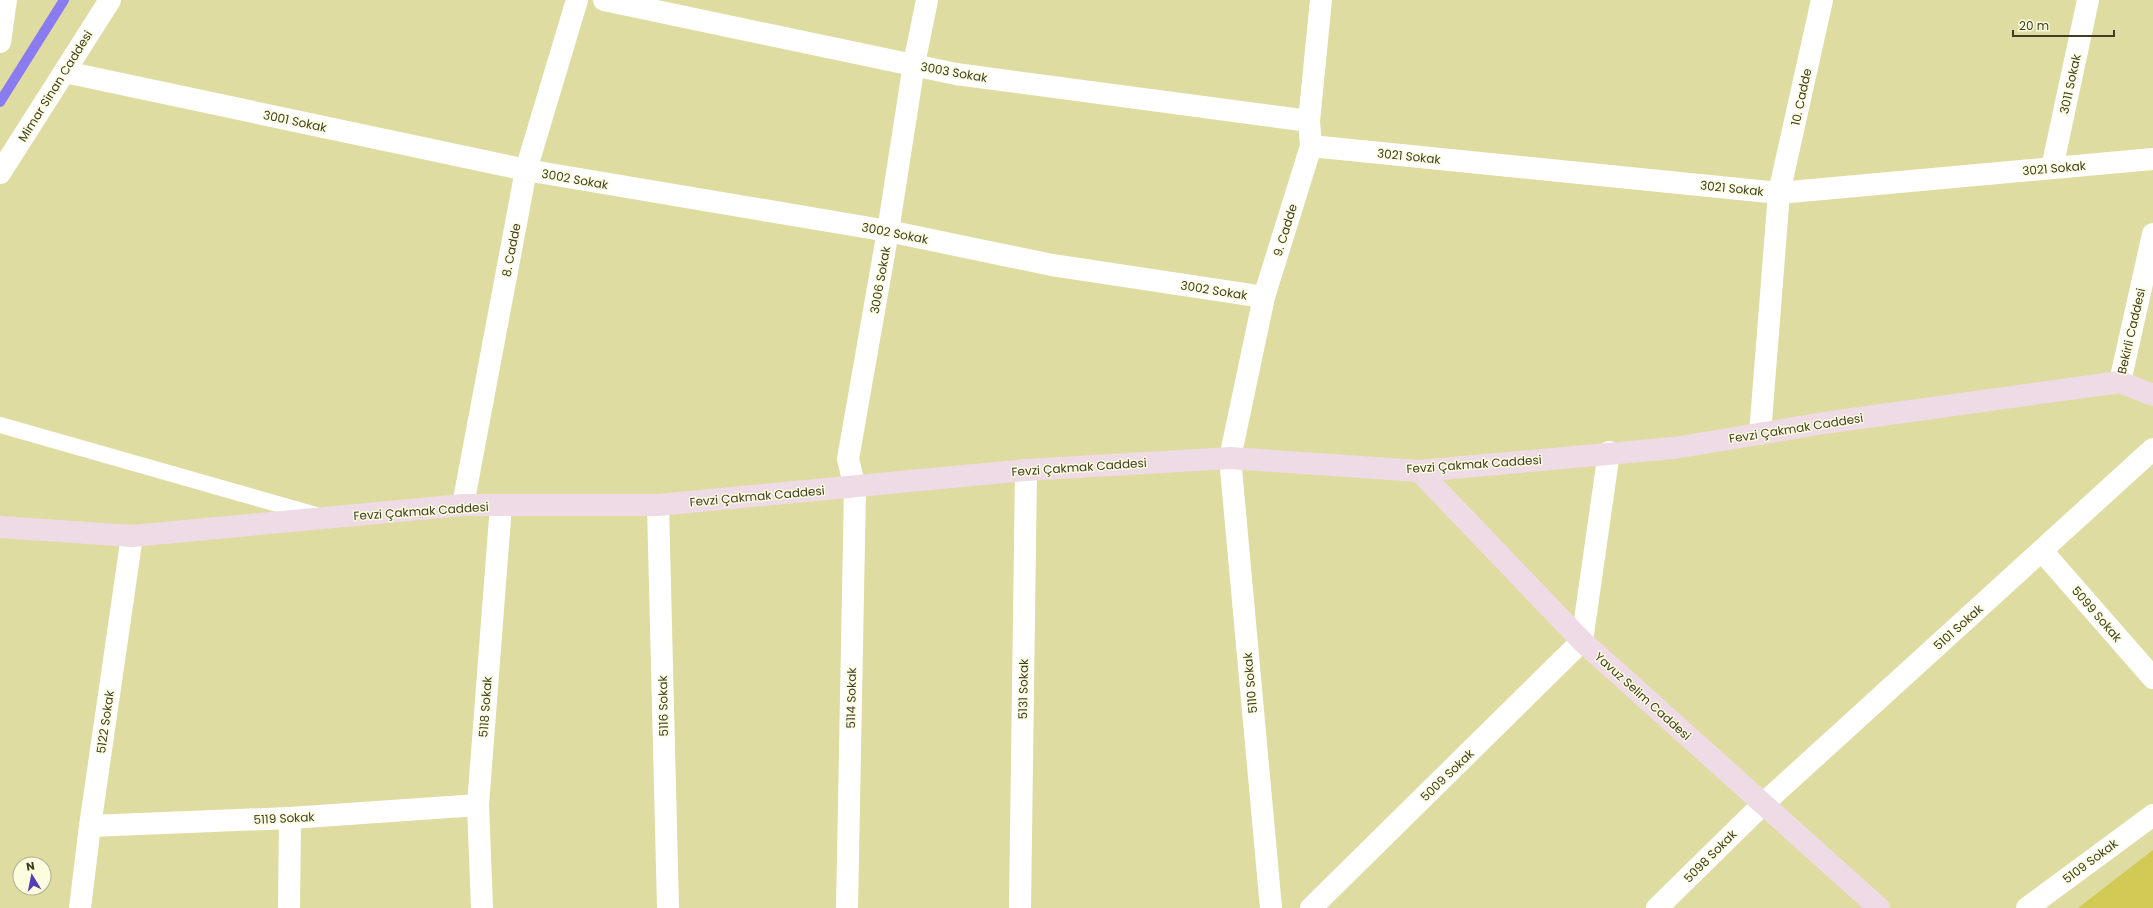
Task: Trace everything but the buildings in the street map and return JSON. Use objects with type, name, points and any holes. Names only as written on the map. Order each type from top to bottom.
[{"type":"street","points":[[0,42],[6,0]]},
{"type":"street","name":"Mimar Sinan Caddesi","points":[[0,173],[110,0]]},
{"type":"street","name":"8. Cadde","points":[[463,505],[526,170],[577,0]]},
{"type":"street","name":"3003 Sokak","points":[[604,0],[956,74],[1309,121]]},
{"type":"street","name":"3006 Sokak","points":[[855,488],[848,460],[888,231],[914,64],[927,0]]},
{"type":"street","name":"9. Cadde","points":[[1230,458],[1264,297],[1311,146],[1309,121],[1321,0]]},
{"type":"street","name":"10. Cadde","points":[[1760,434],[1780,193],[1822,0]]},
{"type":"street","name":"3011 Sokak","points":[[2052,168],[2088,0]]},
{"type":"street","name":"3001 Sokak","points":[[65,72],[526,170]]},
{"type":"street","name":"3021 Sokak","points":[[1311,146],[1780,193],[2153,159]]},
{"type":"street","name":"3002 Sokak","points":[[526,170],[888,231],[1052,265],[1264,297]]},
{"type":"street","name":"Bekirli Caddesi","points":[[2120,382],[2153,234]]},
{"type":"street","name":"Fevzi Çakmak Caddesi","points":[[1,530],[132,536],[463,505],[658,505],[855,488],[1026,470],[1230,458],[1419,471],[1609,452],[1674,448],[1824,423],[2120,382],[2153,395]]},
{"type":"street","name":"5101 Sokak","points":[[1762,805],[2153,449]]},
{"type":"street","points":[[1582,641],[1609,452]]},
{"type":"street","name":"5110 Sokak","points":[[1230,458],[1271,908]]},
{"type":"street","name":"5131 Sokak","points":[[1020,908],[1026,470]]},
{"type":"street","name":"Yavuz Selim Caddesi","points":[[1419,471],[1582,641],[1762,805],[1879,908]]},
{"type":"street","name":"5114 Sokak","points":[[847,908],[855,488]]},
{"type":"street","name":"5118 Sokak","points":[[482,908],[478,805],[501,505]]},
{"type":"street","name":"5116 Sokak","points":[[658,505],[668,908]]},
{"type":"street","name":"5122 Sokak","points":[[80,908],[90,826],[132,536]]},
{"type":"street","name":"5099 Sokak","points":[[2042,551],[2153,678]]},
{"type":"street","name":"5009 Sokak","points":[[1311,908],[1582,641]]},
{"type":"street","name":"5119 Sokak","points":[[90,826],[290,818],[478,805]]},
{"type":"street","name":"5098 Sokak","points":[[1657,908],[1762,805]]},
{"type":"street","name":"5109 Sokak","points":[[2027,908],[2153,815]]},
{"type":"street","points":[[289,908],[290,818]]},
{"type":"lane","points":[[0,425],[325,518]]},
{"type":"shaded area","points":[[2153,850],[2153,908],[2078,908]]},
{"type":"waterway","points":[[0,102],[64,0]]}]
